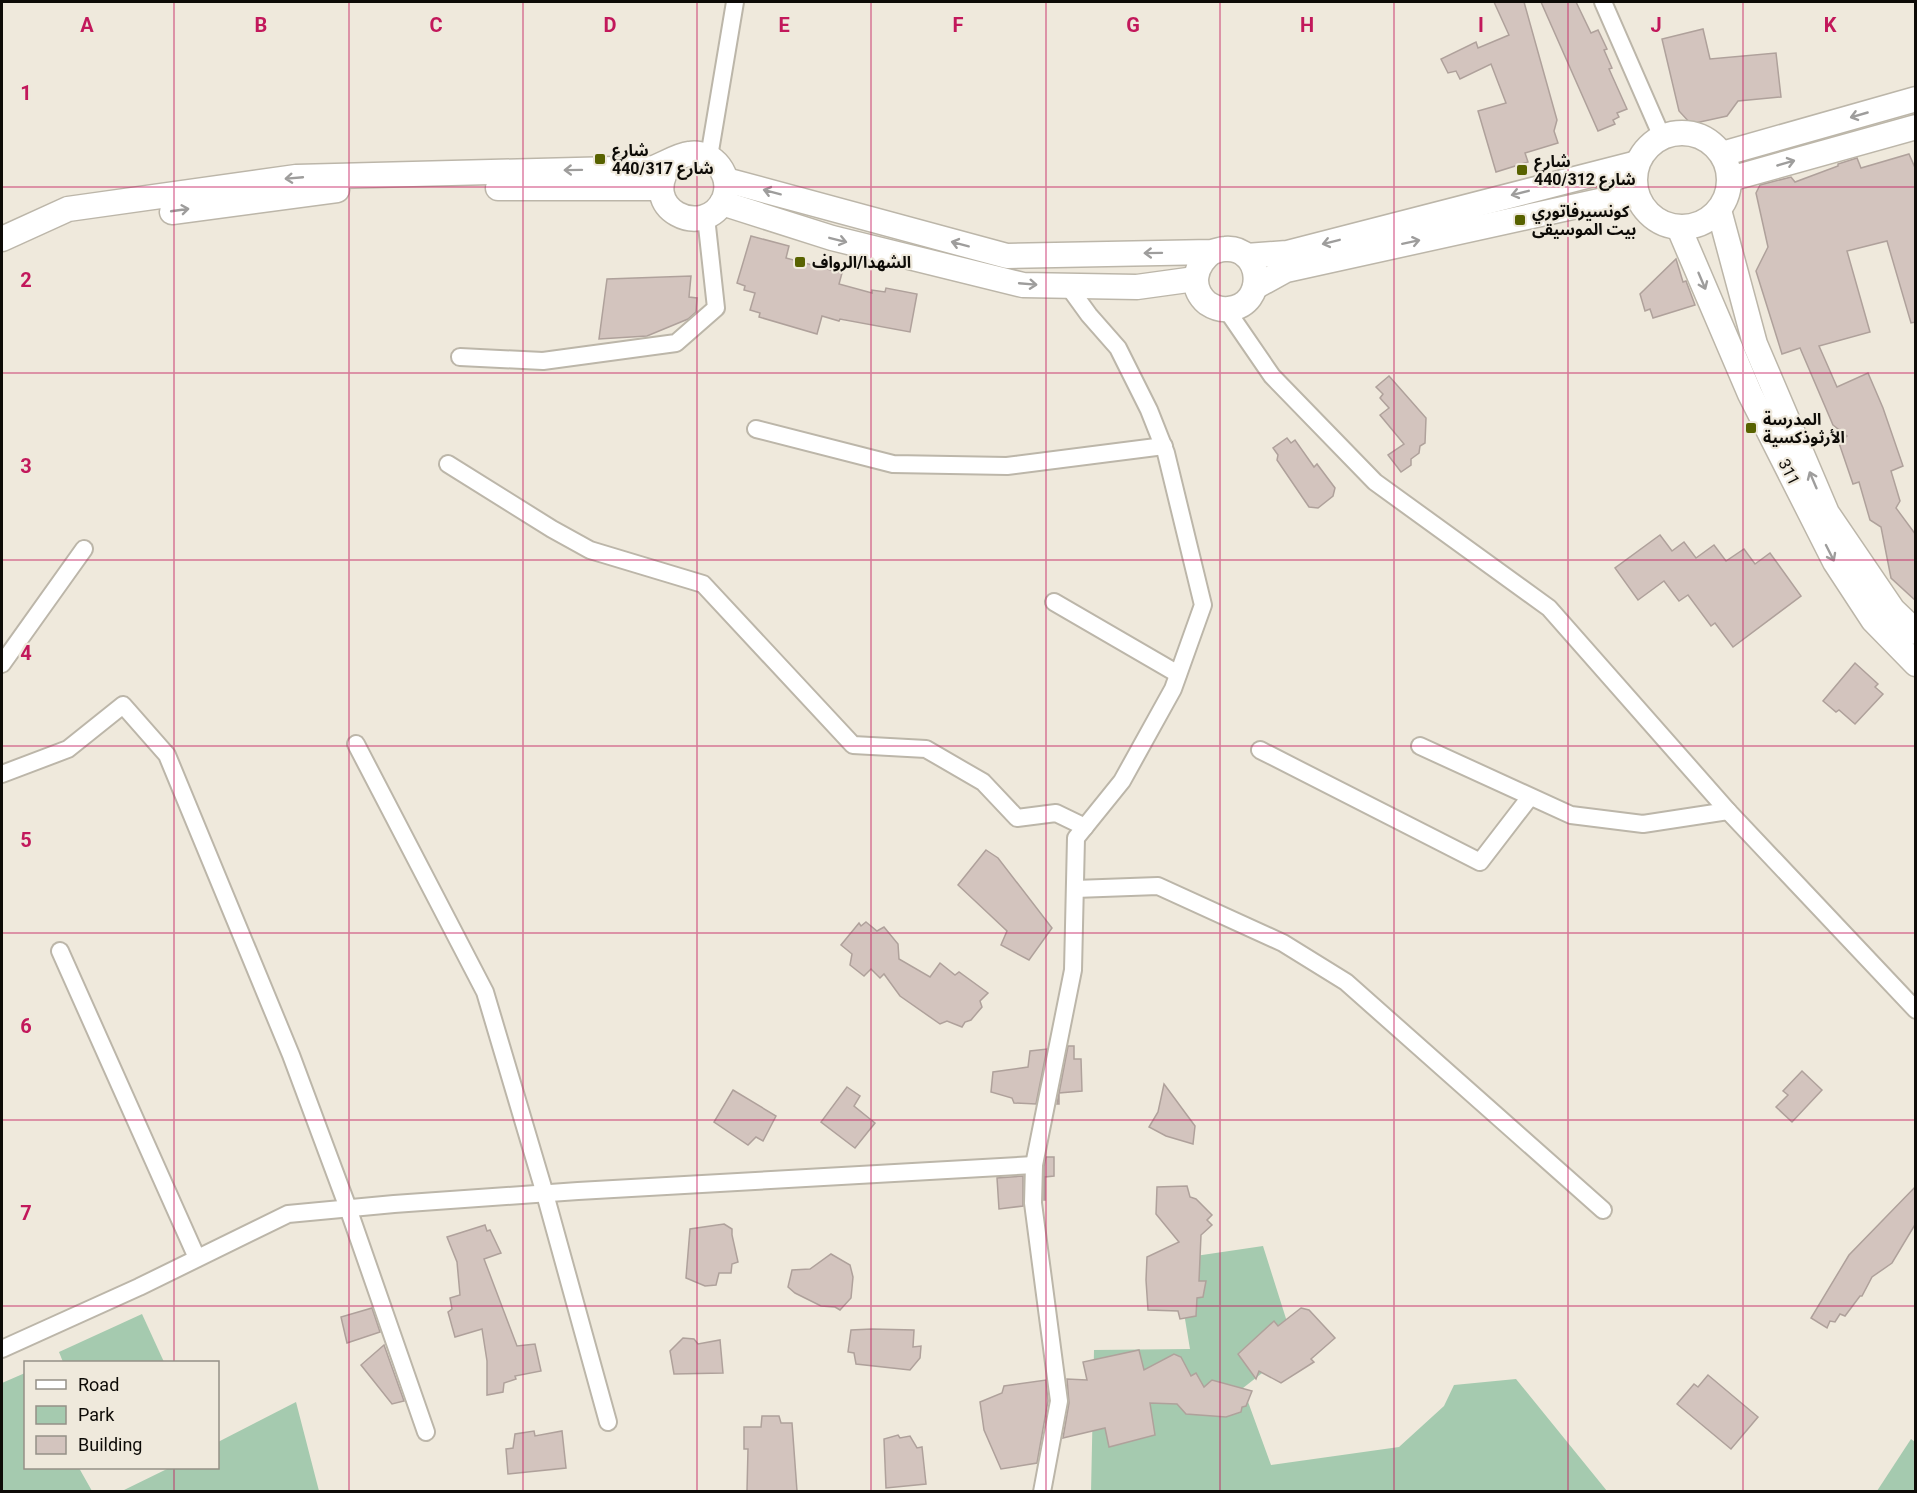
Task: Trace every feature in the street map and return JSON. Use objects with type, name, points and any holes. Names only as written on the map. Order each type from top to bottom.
[{"type":"street","points":[[709,157],[735,2]]},
{"type":"street","points":[[1603,2],[1662,136]]},
{"type":"street","points":[[1722,154],[1916,99]]},
{"type":"street","points":[[1730,179],[1916,127]]},
{"type":"street","points":[[1680,132],[1696,134],[1711,142],[1722,154],[1727,163],[1730,179],[1727,195],[1719,210],[1711,218],[1696,225],[1680,228],[1655,219],[1643,208],[1636,193],[1634,179],[1637,163],[1648,146],[1662,136],[1680,132]]},
{"type":"street","points":[[2,239],[68,209],[296,177],[654,168],[687,154],[709,157],[722,169],[718,200],[716,308],[676,343],[543,361],[460,357]]},
{"type":"street","points":[[672,162],[665,171],[661,188],[663,199],[678,215],[689,219],[718,200],[1006,256],[1212,252],[1226,248],[1237,250],[1254,266],[1255,287],[1246,302],[1226,309],[1210,305],[1202,298],[1195,279],[1203,258],[1212,252]]},
{"type":"street","points":[[1246,256],[1287,253],[1637,163]]},
{"type":"street","points":[[2,249],[48,228],[341,189],[661,188]]},
{"type":"street","points":[[1255,287],[1286,270],[1636,193]]},
{"type":"street","points":[[718,200],[832,238],[1023,285],[1137,287],[1195,279]]},
{"type":"street","name":"311","points":[[1719,210],[1755,344],[1827,513],[1893,610],[1916,632]]},
{"type":"street","name":"311","points":[[1680,228],[1750,394],[1835,562],[1873,620],[1916,664]]},
{"type":"street","points":[[1042,1491],[1059,1401],[1033,1203],[1034,1165],[1073,970],[1076,838],[1122,781],[1173,689],[1203,604],[1164,446],[1149,410],[1118,348],[1089,315],[1068,286]]},
{"type":"street","points":[[1226,309],[1272,376],[1375,482],[1549,608],[1728,811],[1916,1010]]},
{"type":"street","points":[[756,429],[893,464],[1007,466],[1164,446]]},
{"type":"street","points":[[448,464],[590,550],[703,584],[853,745],[926,749],[983,782],[1017,818],[1056,813],[1085,827]]},
{"type":"street","points":[[2,664],[84,549]]},
{"type":"street","points":[[1054,602],[1178,674]]},
{"type":"street","points":[[2,774],[68,749],[123,705],[167,755],[291,1055],[348,1208],[426,1432]]},
{"type":"street","points":[[356,744],[485,992],[545,1194],[608,1422]]},
{"type":"street","points":[[1420,746],[1570,815],[1643,824],[1728,811]]},
{"type":"street","points":[[1260,750],[1480,862],[1530,797]]},
{"type":"street","points":[[1075,889],[1158,886],[1283,943],[1346,982],[1603,1210]]},
{"type":"street","points":[[60,951],[197,1258]]},
{"type":"street","points":[[2,1349],[288,1214],[545,1194],[1034,1165]]},
{"type":"green space","points":[[1263,1246],[1295,1347],[1243,1388],[1271,1465],[1399,1447],[1444,1406],[1454,1385],[1516,1379],[1607,1491],[1091,1492],[1094,1350],[1190,1349],[1175,1259]]},
{"type":"green space","points":[[142,1314],[164,1361],[63,1361],[59,1352]]},
{"type":"green space","points":[[24,1373],[24,1469],[80,1469],[92,1491],[2,1491],[2,1383]]},
{"type":"green space","points":[[296,1402],[319,1491],[122,1491],[167,1469],[219,1469],[219,1441]]},
{"type":"green space","points":[[1911,1439],[1915,1442],[1915,1491],[1877,1491]]},
{"type":"building","points":[[1494,2],[1524,2],[1557,120],[1554,131],[1558,143],[1525,153],[1528,162],[1496,172],[1478,111],[1506,103],[1491,64],[1460,79],[1456,71],[1448,73],[1441,59],[1476,42],[1478,48],[1509,35]]},
{"type":"building","points":[[1541,2],[1576,2],[1591,33],[1598,30],[1607,49],[1604,50],[1612,68],[1609,69],[1627,109],[1617,113],[1619,117],[1613,120],[1615,124],[1598,131]]},
{"type":"building","points":[[1703,29],[1710,59],[1776,53],[1781,97],[1738,101],[1727,116],[1691,124],[1679,111],[1662,39]]},
{"type":"building","points":[[1909,154],[1916,170],[1916,322],[1911,323],[1887,241],[1847,251],[1870,332],[1819,346],[1837,387],[1868,373],[1883,408],[1903,466],[1891,471],[1900,501],[1896,508],[1916,535],[1916,601],[1891,578],[1881,527],[1870,520],[1859,482],[1853,484],[1839,443],[1847,436],[1833,425],[1800,348],[1782,354],[1756,271],[1768,247],[1756,193],[1760,185],[1791,177],[1795,182],[1857,158],[1861,168]]},
{"type":"building","points":[[751,236],[789,246],[786,258],[842,273],[839,284],[872,293],[872,290],[885,292],[886,288],[917,294],[910,332],[840,319],[839,321],[822,316],[817,334],[759,317],[760,313],[750,310],[755,293],[744,290],[745,286],[737,283]]},
{"type":"building","points":[[1676,259],[1683,282],[1686,281],[1695,305],[1653,318],[1650,309],[1645,311],[1640,294]]},
{"type":"building","points":[[691,276],[689,297],[697,298],[696,312],[688,319],[647,336],[599,339],[607,279]]},
{"type":"building","points":[[1389,376],[1426,418],[1425,443],[1420,446],[1419,453],[1411,459],[1411,465],[1401,472],[1388,455],[1404,444],[1380,415],[1389,408],[1380,398],[1383,394],[1376,387]]},
{"type":"building","points":[[1287,438],[1291,443],[1295,440],[1314,467],[1317,464],[1335,488],[1333,496],[1318,508],[1309,507],[1277,460],[1278,455],[1273,448]]},
{"type":"building","points":[[1660,535],[1672,551],[1684,542],[1696,558],[1714,545],[1726,561],[1744,549],[1755,564],[1770,553],[1801,596],[1733,647],[1715,623],[1711,626],[1688,595],[1679,601],[1664,581],[1638,600],[1615,568]]},
{"type":"building","points":[[1855,663],[1878,684],[1875,687],[1883,694],[1855,724],[1839,710],[1836,712],[1823,701]]},
{"type":"building","points":[[986,850],[998,858],[1052,928],[1029,960],[1001,945],[1007,931],[958,885]]},
{"type":"building","points":[[866,922],[877,931],[884,927],[898,944],[899,959],[930,977],[940,963],[955,975],[959,972],[988,993],[980,1001],[982,1007],[962,1027],[947,1021],[940,1024],[900,996],[884,974],[880,978],[871,969],[864,976],[850,965],[852,954],[841,945],[859,923],[861,926]]},
{"type":"building","points":[[1068,1046],[1074,1046],[1074,1059],[1081,1059],[1082,1091],[1059,1093]]},
{"type":"building","points":[[1047,1049],[1036,1104],[1014,1103],[1012,1098],[991,1092],[993,1072],[1028,1067],[1030,1051]]},
{"type":"building","points":[[1802,1071],[1822,1090],[1792,1122],[1776,1107],[1788,1095],[1783,1091]]},
{"type":"building","points":[[1164,1084],[1195,1126],[1193,1144],[1166,1136],[1149,1127],[1158,1112]]},
{"type":"building","points":[[847,1087],[860,1096],[854,1106],[875,1123],[855,1148],[821,1122]]},
{"type":"building","points":[[733,1090],[776,1116],[763,1141],[756,1137],[748,1145],[714,1122]]},
{"type":"building","points":[[1046,1157],[1054,1157],[1054,1176],[1045,1177],[1044,1200],[1044,1166]]},
{"type":"building","points":[[1023,1176],[1023,1206],[999,1209],[997,1178]]},
{"type":"building","points":[[1187,1186],[1190,1197],[1196,1199],[1212,1215],[1207,1220],[1212,1225],[1201,1235],[1199,1281],[1206,1281],[1203,1297],[1197,1298],[1196,1316],[1180,1319],[1178,1311],[1148,1310],[1147,1257],[1179,1242],[1156,1214],[1157,1187]]},
{"type":"building","points":[[1916,1186],[1916,1223],[1892,1263],[1872,1277],[1862,1296],[1845,1316],[1840,1314],[1835,1322],[1830,1321],[1827,1328],[1811,1318],[1849,1255]]},
{"type":"building","points":[[724,1224],[732,1229],[738,1262],[732,1264],[731,1273],[719,1273],[716,1285],[705,1286],[686,1278],[690,1229]]},
{"type":"building","points":[[485,1225],[487,1231],[490,1230],[501,1253],[484,1259],[517,1346],[535,1344],[541,1371],[515,1376],[516,1379],[504,1383],[503,1392],[487,1395],[487,1361],[482,1329],[455,1337],[448,1312],[452,1309],[450,1298],[460,1295],[457,1262],[447,1237]]},
{"type":"building","points":[[831,1254],[850,1265],[853,1277],[851,1298],[840,1310],[835,1307],[821,1306],[788,1287],[792,1270],[810,1269]]},
{"type":"building","points":[[372,1308],[380,1332],[347,1343],[341,1317]]},
{"type":"building","points":[[1301,1308],[1309,1310],[1335,1338],[1311,1359],[1314,1362],[1281,1383],[1259,1371],[1256,1379],[1238,1354],[1274,1321],[1278,1326]]},
{"type":"building","points":[[851,1330],[914,1330],[913,1347],[921,1346],[920,1358],[910,1370],[856,1364],[854,1353],[848,1352]]},
{"type":"building","points":[[683,1338],[694,1339],[698,1344],[720,1340],[723,1373],[674,1374],[670,1351]]},
{"type":"building","points":[[384,1345],[404,1401],[392,1404],[361,1365]]},
{"type":"building","points":[[1139,1350],[1144,1370],[1174,1354],[1181,1357],[1191,1376],[1196,1373],[1204,1387],[1212,1380],[1252,1391],[1246,1406],[1242,1407],[1241,1412],[1226,1417],[1186,1414],[1177,1404],[1150,1403],[1155,1435],[1109,1447],[1105,1428],[1063,1438],[1069,1403],[1067,1379],[1087,1380],[1083,1362]]},
{"type":"building","points":[[1708,1375],[1758,1417],[1731,1449],[1677,1404],[1694,1384],[1698,1387]]},
{"type":"building","points":[[1046,1380],[1048,1401],[1037,1463],[1001,1469],[984,1430],[980,1402],[1002,1393],[1004,1386]]},
{"type":"building","points":[[762,1416],[779,1416],[781,1423],[792,1423],[797,1491],[747,1491],[748,1449],[744,1449],[744,1427],[761,1427]]},
{"type":"building","points":[[534,1431],[535,1436],[562,1431],[566,1468],[508,1474],[506,1449],[513,1448],[515,1434]]},
{"type":"building","points":[[898,1435],[900,1438],[910,1436],[917,1448],[922,1447],[926,1484],[886,1488],[884,1439]]},
{"type":"place","name":"شارع 440/شارع 317","points":[[600,159]]},
{"type":"place","name":"شارع 440/شارع 312","points":[[1522,170]]},
{"type":"place","name":"كونسيرفاتوري بيت الموسيقى","points":[[1520,220]]},
{"type":"place","name":"الشهدا/الرواف","points":[[800,262]]},
{"type":"place","name":"المدرسة الأرثوذكسية","points":[[1751,428]]}]
